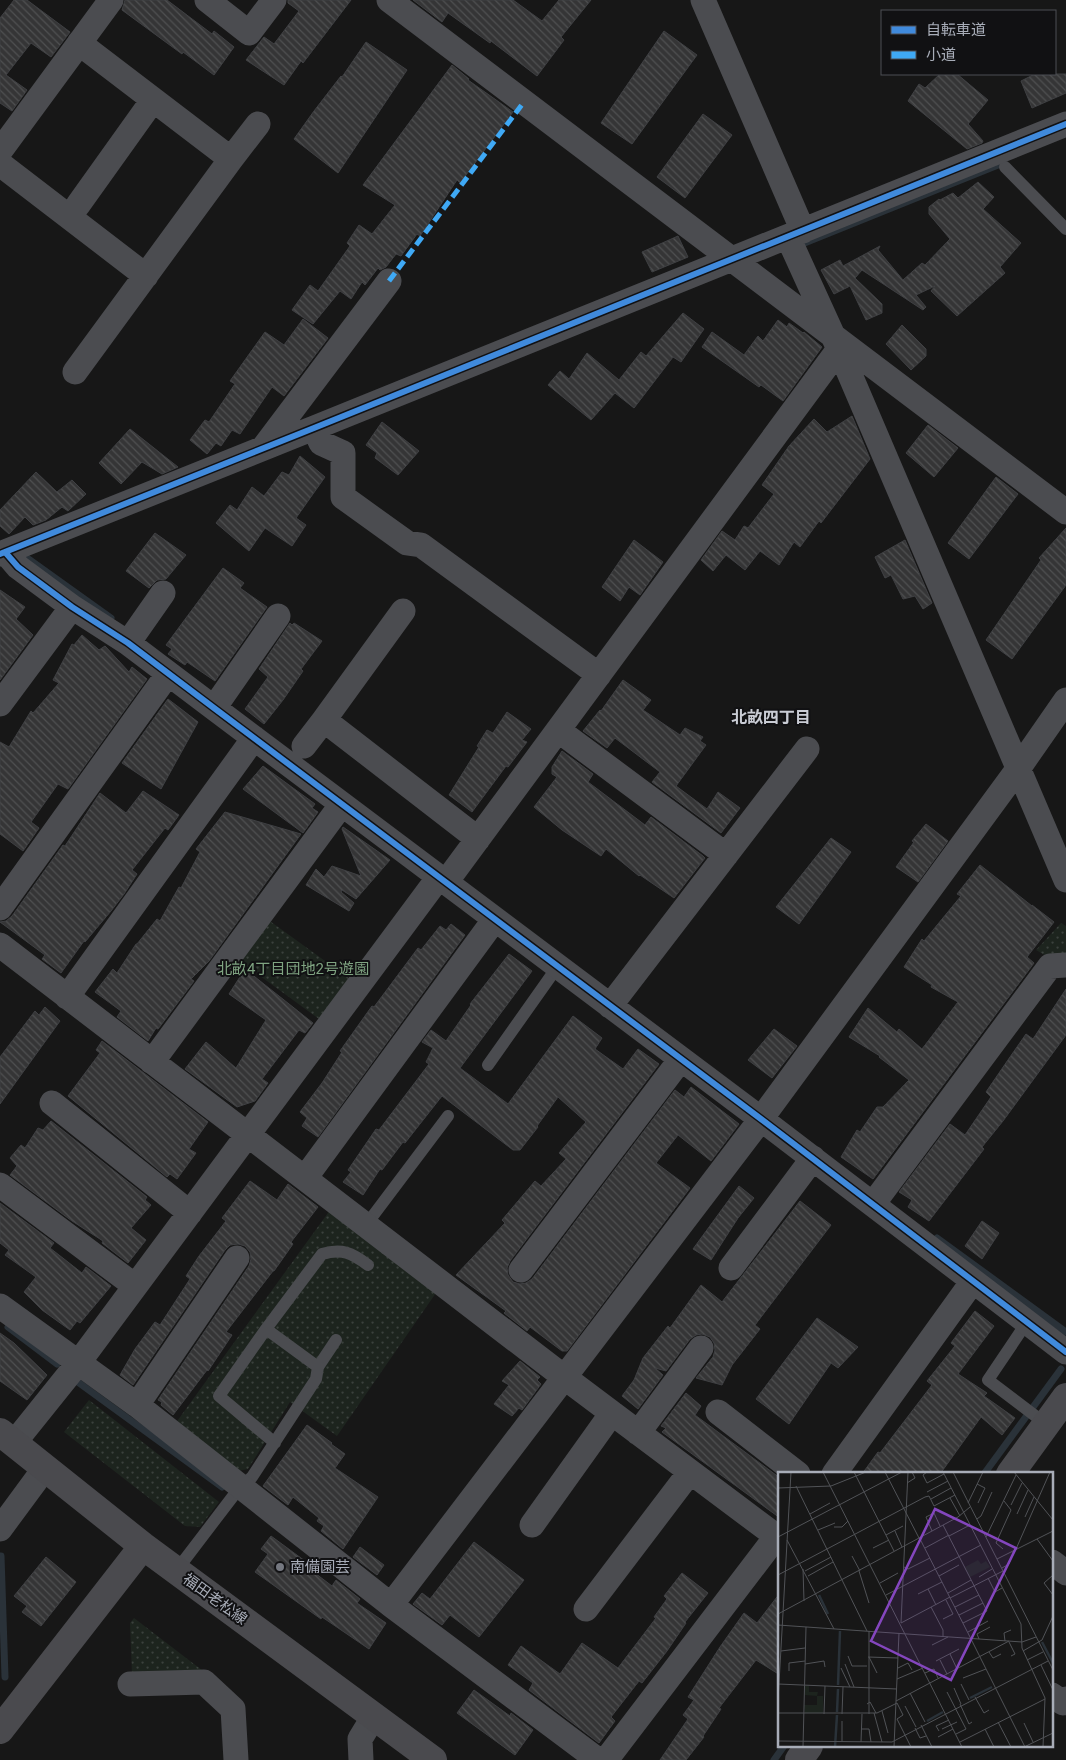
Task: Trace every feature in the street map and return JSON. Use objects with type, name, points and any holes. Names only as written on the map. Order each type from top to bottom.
[{"type":"main road","points":[[1011,1472],[1066,1397]]},
{"type":"main road","name":"福田老松線","points":[[7,1438],[176,1571],[433,1760]]},
{"type":"main road","points":[[2,1719],[143,1546]]},
{"type":"main road","points":[[799,1760],[808,1748]]},
{"type":"street","points":[[0,151],[111,0]]},
{"type":"street","points":[[207,0],[249,33],[274,0]]},
{"type":"street","points":[[390,0],[732,259],[836,342],[1066,512]]},
{"type":"street","points":[[703,0],[796,234],[836,342],[1022,763],[1066,880]]},
{"type":"street","points":[[79,43],[231,159]]},
{"type":"street","points":[[78,205],[153,100]]},
{"type":"street","points":[[75,372],[258,124]]},
{"type":"street","points":[[1066,124],[1001,159],[732,259],[317,435],[264,448],[7,554],[72,607],[128,643],[813,1158],[1066,1352]]},
{"type":"street","points":[[0,164],[146,276]]},
{"type":"street","points":[[264,448],[389,281]]},
{"type":"street","points":[[7,1438],[79,1362],[248,1135],[443,880],[478,838],[599,675],[836,342]]},
{"type":"street","points":[[317,435],[342,453],[343,496],[406,543],[421,545],[599,675]]},
{"type":"street","points":[[128,643],[163,593]]},
{"type":"street","points":[[0,704],[72,607]]},
{"type":"street","points":[[304,746],[402,611]]},
{"type":"street","points":[[214,708],[278,616]]},
{"type":"street","points":[[0,908],[168,674]]},
{"type":"street","points":[[391,1605],[761,1119],[1022,763],[1066,700]]},
{"type":"street","points":[[324,720],[478,838]]},
{"type":"street","points":[[558,730],[726,855]]},
{"type":"street","points":[[67,996],[254,738]]},
{"type":"street","points":[[610,1006],[807,749]]},
{"type":"street","points":[[152,1062],[342,804]]},
{"type":"street","points":[[305,1178],[495,919]]},
{"type":"street","points":[[0,945],[564,1377],[778,1538],[606,1760]]},
{"type":"street","points":[[873,1204],[1050,966],[1066,965]]},
{"type":"street","points":[[521,1270],[681,1059]]},
{"type":"street","points":[[52,1103],[190,1213]]},
{"type":"street","points":[[731,1268],[813,1158]]},
{"type":"street","points":[[0,1185],[135,1286]]},
{"type":"street","points":[[137,1405],[237,1258]]},
{"type":"street","points":[[835,1472],[973,1281]]},
{"type":"street","points":[[0,1306],[137,1405],[236,1493],[391,1605],[598,1760]]},
{"type":"street","points":[[638,1433],[701,1348]]},
{"type":"street","points":[[718,1412],[795,1472]]},
{"type":"street","points":[[532,1525],[612,1413]]},
{"type":"street","points":[[0,1529],[45,1468]]},
{"type":"street","points":[[586,1610],[690,1472]]},
{"type":"street","points":[[1054,1564],[1066,1573]]},
{"type":"street","points":[[130,1684],[204,1682],[233,1709],[236,1760]]},
{"type":"street","points":[[1054,1696],[1063,1703],[1066,1699]]},
{"type":"street","points":[[360,1760],[360,1739],[374,1716]]},
{"type":"lane","points":[[1001,159],[1066,228]]},
{"type":"lane","points":[[488,1065],[558,966]]},
{"type":"lane","points":[[366,1225],[448,1116]]},
{"type":"lane","points":[[275,1443],[220,1396],[266,1329],[322,1254],[333,1250],[352,1254],[368,1265]]},
{"type":"lane","points":[[1027,1322],[988,1380],[1046,1424]]},
{"type":"lane","points":[[266,1329],[318,1367]]},
{"type":"lane","points":[[176,1571],[236,1493],[252,1477],[316,1379],[318,1367],[336,1340]]},
{"type":"green space","name":"北畝4丁目団地2号遊園","points":[[267,919],[350,979],[319,1019],[237,959]]},
{"type":"green space","points":[[1061,923],[1066,926],[1066,959],[1053,960],[1036,950]]},
{"type":"green space","points":[[333,1206],[438,1290],[337,1436],[290,1402],[248,1469],[233,1472],[175,1424]]},
{"type":"green space","points":[[89,1400],[219,1502],[200,1527],[185,1526],[64,1432]]},
{"type":"green space","points":[[134,1618],[207,1674],[132,1675],[130,1623]]},
{"type":"building","points":[[14,0],[27,0],[70,32],[51,57],[31,43],[6,75],[27,90],[12,111],[0,103],[0,18]]},
{"type":"building","points":[[125,0],[167,0],[212,34],[214,31],[234,47],[214,75],[122,10]]},
{"type":"building","points":[[288,0],[351,0],[303,63],[301,61],[284,85],[246,60],[264,37],[274,44],[299,11],[288,3]]},
{"type":"building","points":[[413,0],[513,0],[542,21],[559,0],[591,0],[561,37],[564,40],[537,76],[491,41],[490,43],[448,13],[442,22]]},
{"type":"building","points":[[664,31],[697,55],[632,144],[601,123]]},
{"type":"building","points":[[366,42],[407,70],[338,173],[294,139],[342,77]]},
{"type":"building","points":[[452,65],[468,80],[513,112],[460,183],[457,180],[420,236],[417,234],[401,256],[396,254],[386,267],[380,270],[378,268],[365,285],[362,282],[351,299],[340,291],[313,324],[292,310],[310,285],[318,291],[350,246],[347,243],[359,225],[372,234],[395,205],[363,185]]},
{"type":"building","points":[[1066,74],[1066,93],[1032,108],[1021,81],[1033,75]]},
{"type":"building","points":[[939,75],[958,75],[988,100],[968,124],[983,141],[982,143],[967,149],[908,101],[919,84],[925,88]]},
{"type":"building","points":[[703,114],[732,135],[685,198],[657,177]]},
{"type":"building","points":[[978,182],[994,197],[983,209],[1021,243],[1000,267],[1005,273],[957,316],[931,291],[935,286],[916,295],[926,307],[923,310],[862,270],[855,278],[882,304],[882,313],[866,320],[850,286],[834,294],[821,270],[840,260],[843,266],[880,246],[878,250],[903,280],[922,263],[925,265],[950,239],[929,214],[929,207],[939,199],[953,193],[958,198]]},
{"type":"building","points":[[678,236],[688,257],[652,272],[642,252]]},
{"type":"building","points":[[683,313],[704,329],[681,362],[673,357],[634,408],[615,393],[591,420],[548,385],[560,371],[569,379],[587,353],[619,380],[641,352],[646,356]]},
{"type":"building","points":[[303,319],[328,338],[284,396],[272,387],[240,434],[232,430],[221,446],[216,443],[207,454],[190,440],[205,420],[209,422],[235,384],[230,381],[265,332],[284,345]]},
{"type":"building","points":[[778,320],[787,327],[789,323],[804,332],[822,347],[783,401],[761,385],[759,387],[702,347],[712,332],[744,355],[758,336],[763,341]]},
{"type":"building","points":[[902,325],[926,349],[926,356],[911,370],[886,344]]},
{"type":"building","points":[[852,416],[870,459],[800,547],[794,542],[779,565],[760,551],[745,570],[726,555],[713,571],[701,560],[722,531],[735,540],[744,526],[748,528],[774,494],[762,485],[789,446],[814,419],[827,432]]},
{"type":"building","points":[[382,422],[419,451],[398,475],[375,458],[377,453],[366,445]]},
{"type":"building","points":[[928,425],[958,448],[934,477],[906,453]]},
{"type":"building","points":[[130,429],[178,467],[162,474],[142,462],[121,484],[99,463]]},
{"type":"building","points":[[300,456],[325,477],[296,518],[306,525],[292,546],[265,528],[249,551],[216,523],[230,505],[237,510],[252,487],[264,496],[282,472],[289,475]]},
{"type":"building","points":[[36,472],[57,492],[72,480],[86,494],[68,511],[62,507],[46,520],[33,525],[25,517],[9,534],[0,526],[0,510]]},
{"type":"building","points":[[996,477],[1018,494],[969,559],[948,543]]},
{"type":"building","points":[[1066,528],[1066,585],[1012,659],[986,640],[1041,560],[1039,558]]},
{"type":"building","points":[[155,533],[186,555],[166,579],[157,580],[149,588],[126,571]]},
{"type":"building","points":[[634,540],[663,562],[640,595],[629,587],[620,601],[602,587]]},
{"type":"building","points":[[905,540],[932,603],[923,609],[915,596],[903,599],[891,575],[885,578],[875,557]]},
{"type":"building","points":[[223,568],[244,583],[240,588],[267,607],[215,681],[187,662],[185,665],[168,654],[172,649],[166,645]]},
{"type":"building","points":[[0,590],[25,607],[16,619],[33,635],[0,680]]},
{"type":"building","points":[[290,623],[292,625],[294,623],[322,641],[301,669],[303,671],[283,700],[264,724],[245,709],[268,677],[259,669]]},
{"type":"building","points":[[82,635],[99,650],[105,646],[129,672],[132,667],[147,679],[68,789],[58,784],[31,822],[39,828],[23,851],[0,834],[0,742],[9,747],[31,711],[33,713],[59,683],[53,680],[72,644],[74,645]]},
{"type":"building","points":[[623,680],[651,700],[643,710],[680,735],[685,728],[703,737],[700,741],[706,745],[676,786],[707,809],[718,792],[740,808],[721,833],[652,782],[660,772],[615,738],[607,748],[583,731],[601,711]]},
{"type":"building","points":[[168,699],[198,722],[161,789],[122,763]]},
{"type":"building","points":[[507,712],[531,729],[522,740],[527,742],[508,767],[506,766],[472,812],[449,795],[479,747],[477,746],[487,730],[493,733]]},
{"type":"building","points":[[562,751],[593,774],[588,782],[645,825],[651,817],[705,858],[674,898],[639,876],[606,849],[601,856],[562,830],[534,807],[557,777],[552,774],[552,767]]},
{"type":"building","points":[[263,766],[315,804],[312,808],[318,812],[303,833],[243,789]]},
{"type":"building","points":[[143,791],[179,815],[168,830],[165,828],[132,870],[137,874],[124,894],[84,941],[61,973],[42,959],[45,955],[0,922],[6,921],[12,916],[63,845],[65,846],[100,793],[126,813]]},
{"type":"building","points":[[225,812],[301,834],[209,961],[191,979],[194,981],[158,1029],[156,1028],[148,1041],[117,1017],[121,1011],[95,992],[113,969],[117,973],[136,944],[157,919],[160,921],[179,887],[181,888],[200,852],[196,849]]},
{"type":"building","points":[[926,824],[948,841],[918,882],[896,867],[914,842],[912,841]]},
{"type":"building","points":[[343,827],[390,860],[356,899],[342,890],[341,892],[354,903],[349,911],[306,885],[316,869],[324,877],[332,866],[361,876],[342,829]]},
{"type":"building","points":[[831,838],[851,852],[799,924],[776,907]]},
{"type":"building","points":[[980,865],[1054,922],[1027,957],[1034,963],[873,1179],[841,1157],[857,1130],[860,1132],[877,1107],[883,1107],[909,1080],[880,1056],[849,1037],[868,1008],[897,1032],[899,1029],[922,1049],[958,1002],[931,987],[932,985],[904,967],[922,939],[924,941],[961,896],[957,894]]},
{"type":"building","points":[[451,924],[465,935],[318,1137],[302,1126],[307,1118],[300,1112],[322,1083],[342,1052],[340,1051],[372,1006],[374,1007],[418,948],[421,950],[440,926],[446,930]]},
{"type":"building","points":[[509,954],[532,971],[460,1068],[508,1104],[573,1016],[602,1038],[595,1049],[623,1069],[638,1049],[659,1064],[510,1261],[507,1268],[508,1275],[513,1282],[520,1284],[532,1279],[675,1090],[684,1097],[691,1087],[739,1124],[711,1161],[678,1135],[656,1163],[690,1188],[567,1351],[562,1351],[530,1327],[527,1331],[504,1313],[506,1311],[456,1275],[505,1223],[502,1220],[535,1181],[541,1186],[566,1159],[559,1153],[586,1122],[558,1097],[520,1150],[513,1150],[442,1096],[405,1143],[403,1142],[382,1170],[380,1169],[363,1195],[343,1182],[351,1172],[348,1170],[376,1129],[379,1130],[429,1064],[426,1062],[433,1048],[422,1042],[431,1030],[446,1041],[470,1004]]},
{"type":"building","points":[[245,969],[313,1023],[305,1033],[299,1030],[262,1079],[268,1083],[255,1101],[237,1107],[185,1069],[206,1042],[236,1068],[266,1020],[229,994]]},
{"type":"building","points":[[1066,989],[1066,1035],[982,1147],[984,1149],[929,1221],[908,1207],[912,1200],[899,1192],[950,1124],[965,1135],[991,1097],[986,1092],[1010,1057],[1026,1034],[1033,1039]]},
{"type":"building","points":[[45,1007],[60,1021],[0,1104],[0,1057],[35,1011],[39,1015]]},
{"type":"building","points":[[774,1029],[797,1046],[772,1078],[748,1060]]},
{"type":"building","points":[[102,1041],[208,1122],[189,1149],[196,1153],[177,1179],[170,1174],[167,1177],[68,1096],[100,1053],[96,1050]]},
{"type":"building","points":[[51,1121],[147,1197],[145,1200],[151,1205],[131,1228],[146,1240],[128,1263],[102,1243],[103,1241],[72,1221],[10,1175],[17,1166],[10,1158],[21,1145],[25,1148],[38,1128],[43,1130]]},
{"type":"building","points":[[250,1181],[277,1200],[288,1184],[318,1207],[291,1242],[293,1244],[274,1271],[226,1332],[232,1335],[208,1371],[173,1415],[158,1400],[249,1266],[250,1252],[245,1246],[238,1244],[230,1245],[225,1250],[133,1385],[120,1375],[135,1349],[155,1322],[160,1325],[190,1279],[186,1276],[226,1221],[222,1218]]},
{"type":"building","points":[[739,1186],[754,1198],[738,1218],[711,1260],[693,1249]]},
{"type":"building","points":[[800,1201],[831,1225],[755,1325],[760,1329],[732,1365],[722,1385],[696,1378],[713,1357],[715,1350],[714,1343],[710,1337],[702,1334],[690,1339],[666,1371],[655,1368],[663,1375],[638,1409],[622,1396],[634,1380],[643,1358],[668,1326],[670,1328],[701,1285],[722,1302]]},
{"type":"building","points":[[0,1203],[54,1243],[50,1248],[82,1273],[86,1267],[111,1286],[80,1323],[77,1321],[70,1330],[42,1310],[24,1292],[36,1277],[5,1255],[9,1250],[0,1243]]},
{"type":"building","points":[[982,1221],[999,1233],[982,1259],[965,1246]]},
{"type":"building","points":[[975,1311],[994,1326],[958,1374],[987,1393],[984,1396],[1015,1418],[1002,1435],[981,1417],[941,1472],[863,1472],[932,1385],[927,1381],[955,1346],[951,1343]]},
{"type":"building","points":[[817,1318],[858,1347],[838,1368],[831,1363],[789,1424],[756,1399]]},
{"type":"building","points":[[0,1333],[14,1343],[47,1375],[27,1400],[0,1381]]},
{"type":"building","points":[[520,1361],[540,1377],[537,1380],[541,1384],[522,1410],[519,1408],[512,1416],[494,1404],[509,1385],[502,1381]]},
{"type":"building","points":[[686,1393],[701,1406],[695,1415],[778,1477],[778,1517],[662,1432],[666,1428],[661,1426]]},
{"type":"building","points":[[307,1425],[345,1454],[335,1468],[378,1497],[343,1549],[321,1531],[324,1526],[317,1521],[319,1518],[293,1497],[288,1505],[263,1486]]},
{"type":"building","points":[[271,1536],[305,1561],[303,1564],[332,1586],[336,1580],[360,1599],[357,1603],[386,1623],[369,1649],[322,1617],[321,1619],[255,1572],[268,1554],[261,1549]]},
{"type":"building","points":[[474,1542],[524,1580],[479,1637],[450,1615],[442,1625],[413,1604],[422,1593],[430,1599]]},
{"type":"building","points":[[360,1547],[384,1565],[377,1575],[353,1557]]},
{"type":"building","points":[[46,1557],[76,1582],[41,1626],[22,1612],[27,1606],[14,1596]]},
{"type":"building","points":[[682,1573],[708,1593],[642,1683],[639,1681],[611,1717],[615,1721],[599,1743],[529,1690],[533,1683],[508,1665],[521,1646],[560,1674],[582,1643],[618,1668],[656,1618],[654,1617],[667,1599],[664,1596]]},
{"type":"building","points":[[778,1596],[778,1674],[756,1660],[719,1708],[721,1709],[704,1737],[686,1760],[660,1760],[688,1719],[683,1715],[694,1700],[688,1697],[744,1613],[757,1623]]},
{"type":"building","points":[[474,1690],[510,1716],[511,1713],[533,1730],[515,1755],[457,1713]]},
{"type":"waterway","points":[[802,244],[998,165]]},
{"type":"waterway","points":[[23,555],[111,618]]},
{"type":"waterway","points":[[937,1238],[1066,1332]]},
{"type":"waterway","points":[[8,1327],[57,1364]]},
{"type":"waterway","points":[[985,1472],[1061,1369]]},
{"type":"waterway","points":[[75,1380],[222,1487]]},
{"type":"waterway","points":[[1,1556],[5,1677]]},
{"type":"waterway","points":[[774,1760],[783,1748]]},
{"type":"marked path","points":[[389,281],[524,102]]},
{"type":"cycle path","points":[[0,554],[1066,124]]},
{"type":"cycle path","points":[[5,552],[18,567],[72,607],[128,643],[761,1119],[1066,1352]]},
{"type":"place","name":"南備園芸","points":[[280,1567]]},
{"type":"district","name":"北畝四丁目","points":[[771,717]]}]
